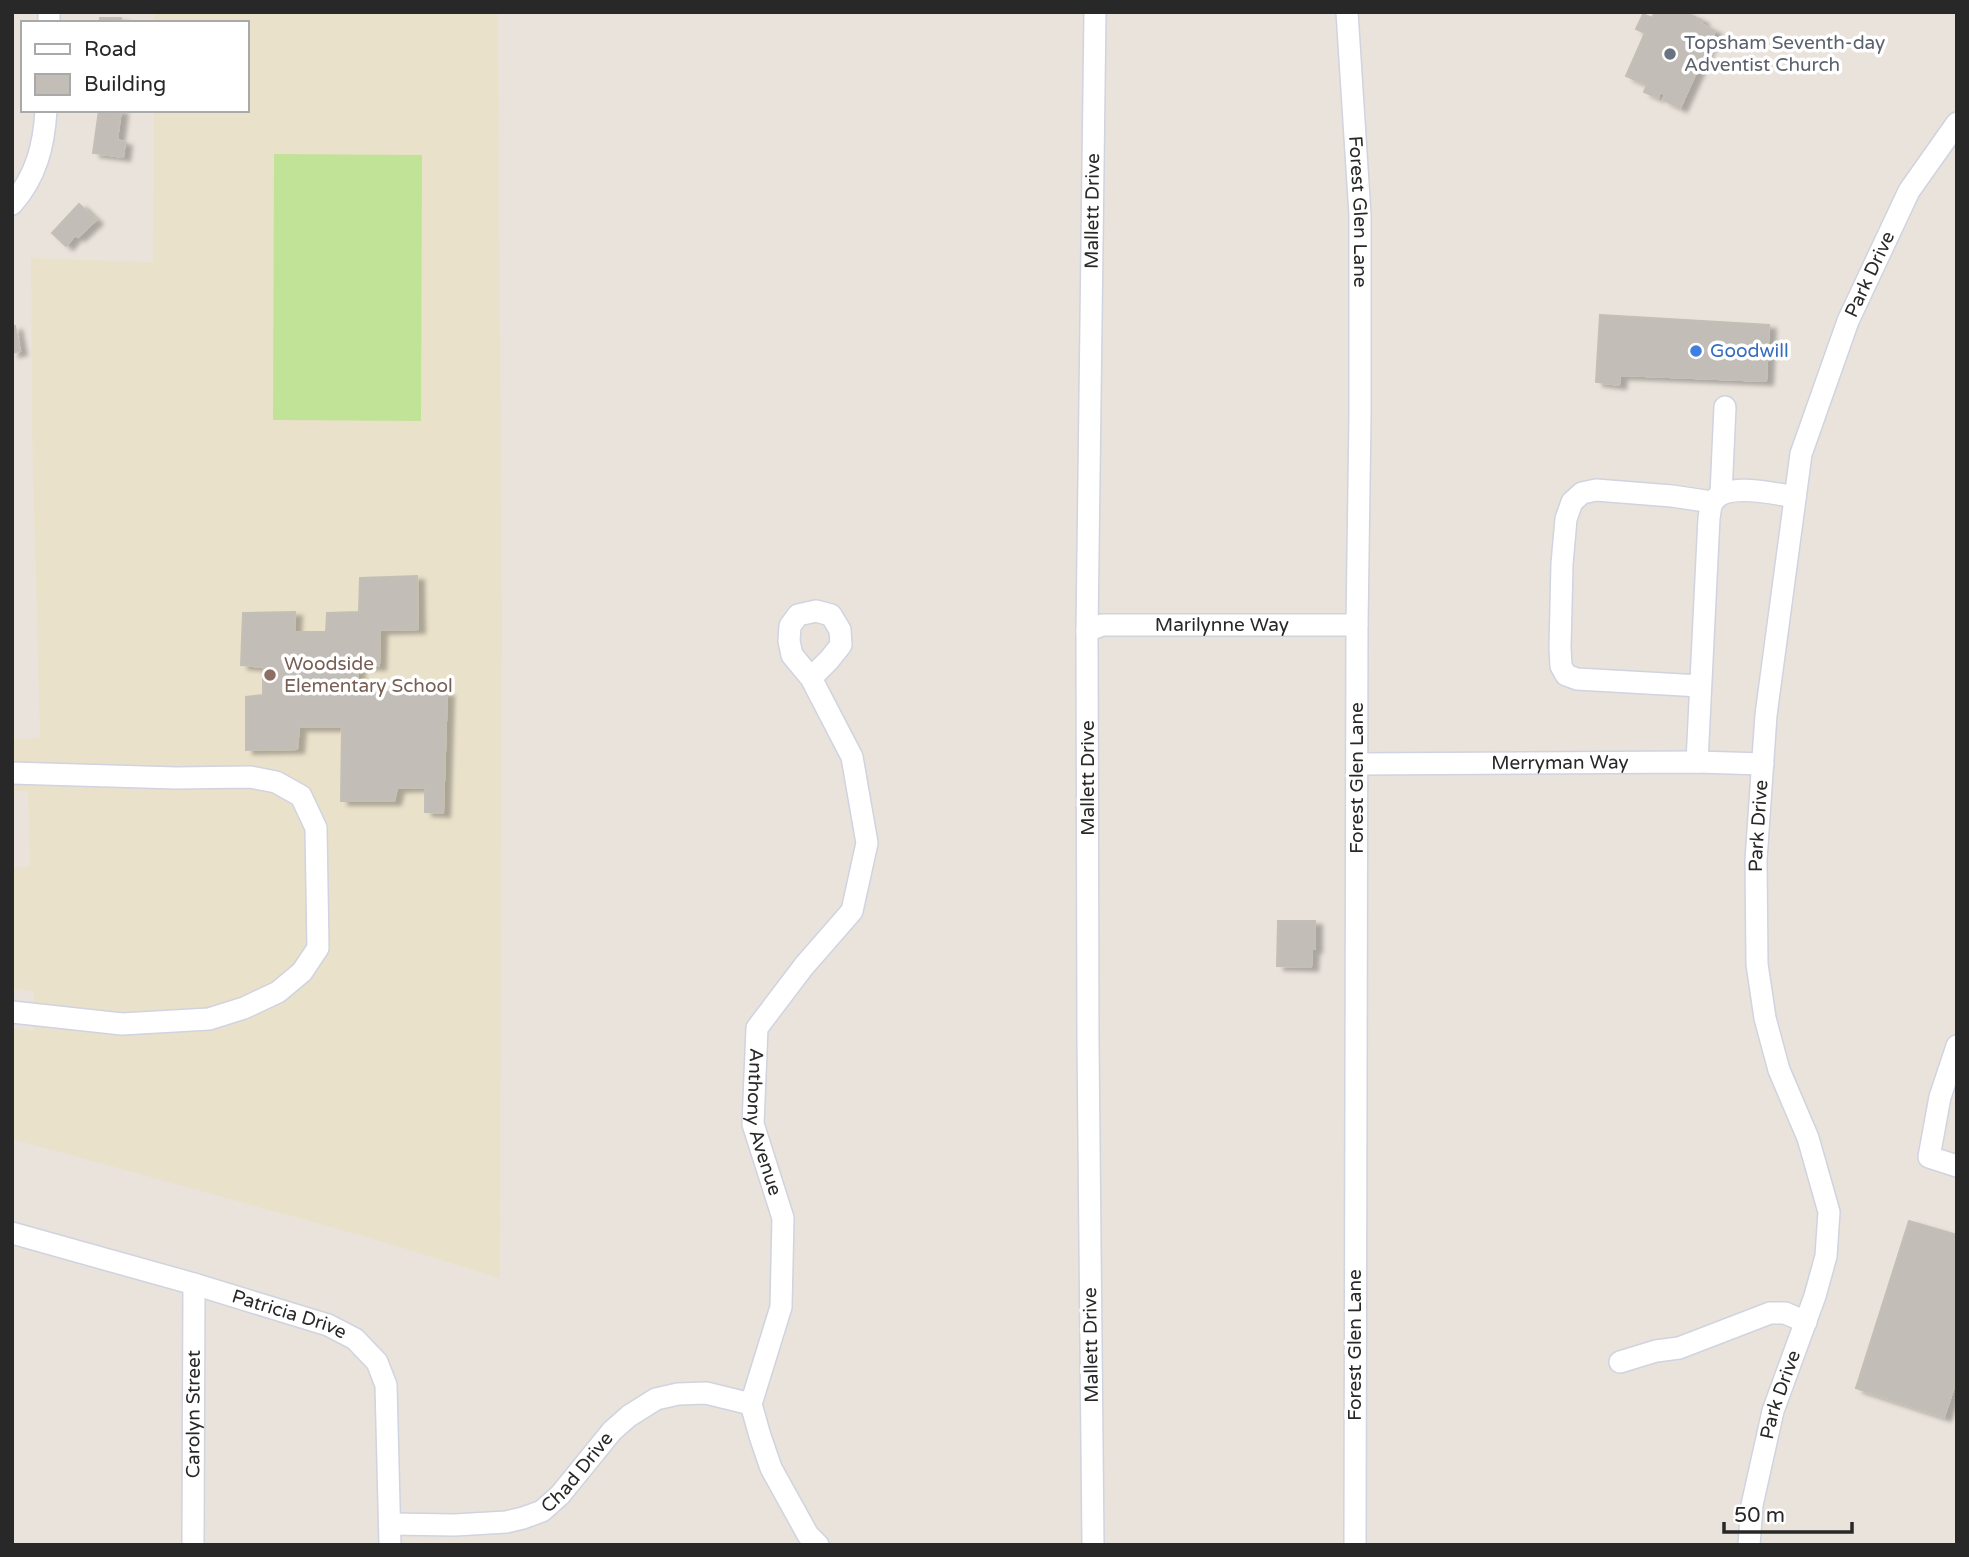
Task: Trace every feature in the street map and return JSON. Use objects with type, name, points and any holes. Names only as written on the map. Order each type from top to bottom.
[{"type":"street","name":"Mallett Drive","points":[[1093,1545],[1087,631],[1095,12]]},
{"type":"street","name":"Forest Glen Lane","points":[[1347,12],[1360,215],[1355,1545]]},
{"type":"street","points":[[12,204],[31,178],[39,157],[47,112]]},
{"type":"street","name":"Park Drive","points":[[1749,1545],[1752,1505],[1773,1410],[1815,1296],[1826,1256],[1829,1212],[1808,1138],[1779,1070],[1765,1018],[1757,964],[1756,873],[1766,715],[1801,454],[1848,321],[1909,191],[1957,122]]},
{"type":"street","points":[[1697,762],[1709,518],[1717,498],[1725,407]]},
{"type":"street","points":[[1700,686],[1577,679],[1566,675],[1560,657],[1562,564],[1566,519],[1572,502],[1582,493],[1596,490],[1717,498],[1735,490],[1795,496]]},
{"type":"street","name":"Marilynne Way","points":[[1087,631],[1102,625],[1357,625]]},
{"type":"street","name":"Anthony Avenue","points":[[751,1404],[781,1307],[783,1218],[753,1124],[757,1028],[804,966],[852,911],[867,843],[852,757],[811,678]]},
{"type":"street","name":"Merryman Way","points":[[1357,764],[1763,764]]},
{"type":"street","points":[[12,773],[176,778],[250,777],[276,782],[301,796],[316,828],[318,948],[302,972],[278,992],[244,1008],[209,1019],[122,1024],[12,1012]]},
{"type":"street","points":[[1957,1046],[1940,1097],[1929,1157],[1957,1166]]},
{"type":"street","name":"Patricia Drive","points":[[12,1233],[328,1325],[355,1339],[377,1362],[386,1385],[390,1534]]},
{"type":"street","name":"Carolyn Street","points":[[193,1545],[194,1284]]},
{"type":"street","points":[[1620,1362],[1656,1351],[1679,1348],[1770,1313],[1785,1313],[1805,1322]]},
{"type":"street","name":"Chad Drive","points":[[390,1534],[456,1525],[506,1522],[542,1511],[560,1495],[612,1431],[629,1416],[656,1399],[678,1394],[706,1393],[751,1404]]},
{"type":"street","points":[[751,1404],[771,1468],[806,1541]]},
{"type":"shaded area","name":"Woodside Elementary School","points":[[154,12],[498,12],[502,613],[500,1278],[360,1235],[12,1139],[12,1028],[34,1031],[34,991],[12,989],[12,868],[30,866],[28,791],[12,791],[12,739],[40,738],[32,429],[31,258],[153,262],[154,112],[248,112],[248,21],[154,21]]},
{"type":"green space","points":[[274,154],[422,155],[421,421],[273,420]]},
{"type":"building","name":"Topsham Seventh-day Adventist Church","points":[[1655,12],[1684,12],[1702,20],[1701,24],[1715,31],[1680,108],[1663,100],[1665,94],[1660,92],[1658,98],[1644,92],[1647,85],[1626,76],[1645,33],[1636,29],[1643,14],[1652,18]]},
{"type":"building","points":[[100,18],[121,18],[121,21],[100,21]]},
{"type":"building","points":[[99,112],[121,112],[117,140],[125,142],[123,157],[93,153]]},
{"type":"building","points":[[79,204],[96,220],[78,237],[75,235],[66,246],[52,233]]},
{"type":"building","points":[[1600,315],[1769,325],[1766,381],[1620,375],[1619,385],[1596,382]]},
{"type":"building","points":[[15,326],[20,351],[12,353],[12,327]]},
{"type":"building","points":[[417,576],[418,629],[380,630],[379,666],[358,665],[358,692],[447,692],[443,813],[425,812],[425,787],[397,788],[394,801],[341,801],[342,727],[299,727],[297,749],[246,750],[246,697],[263,695],[263,667],[241,665],[243,613],[295,612],[294,632],[326,632],[327,613],[359,612],[360,578]]},
{"type":"building","points":[[1278,921],[1315,921],[1315,949],[1312,949],[1311,967],[1277,966]]},
{"type":"building","points":[[1909,1221],[1957,1235],[1957,1378],[1944,1417],[1856,1388]]},
{"type":"place","name":"Topsham Seventh-day Adventist Church","points":[[1670,54]]},
{"type":"place","name":"Goodwill","points":[[1696,351]]},
{"type":"place","name":"Woodside Elementary School","points":[[270,675]]}]
